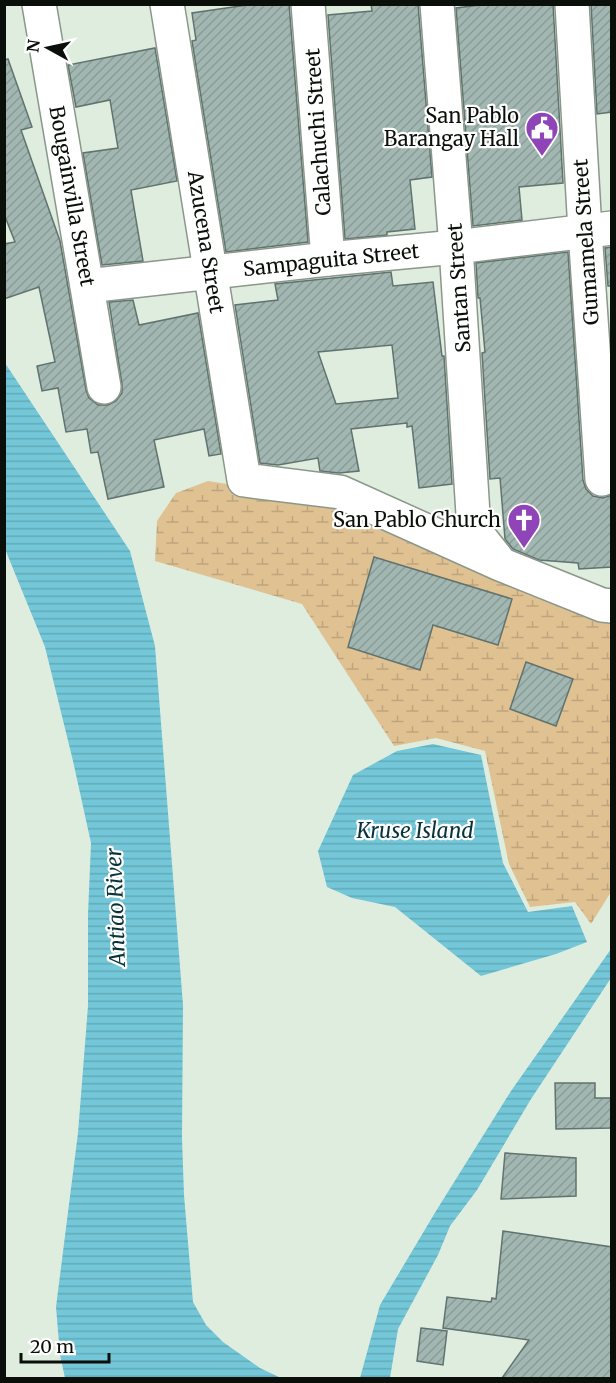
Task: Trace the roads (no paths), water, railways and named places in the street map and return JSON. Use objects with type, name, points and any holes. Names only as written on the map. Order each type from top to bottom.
[{"type":"street","name":"Bougainvilla Street","points":[[39,4],[104,387]]},
{"type":"street","name":"Azucena Street","points":[[167,4],[244,480],[339,492],[500,564]]},
{"type":"street","name":"Calachuchi Street","points":[[308,4],[328,259]]},
{"type":"street","name":"Santan Street","points":[[437,4],[456,247],[474,530],[500,564]]},
{"type":"street","name":"Gumamela Street","points":[[572,4],[598,230],[602,479]]},
{"type":"street","name":"Sampaguita Street","points":[[87,286],[598,230]]},
{"type":"street","points":[[500,564],[612,606]]},
{"type":"water","name":"Antiao River","points":[[5,363],[130,551],[155,646],[183,1005],[182,1138],[184,1195],[193,1302],[206,1325],[223,1342],[260,1368],[281,1378],[65,1378],[60,1355],[56,1307],[78,1133],[88,1006],[91,843],[45,647],[5,549]]},
{"type":"water","name":"Kruse Island","points":[[433,744],[481,755],[503,863],[528,912],[572,906],[587,942],[556,954],[481,976],[395,907],[352,898],[327,887],[318,851],[353,775],[397,751]]},
{"type":"water","points":[[611,949],[611,978],[531,1099],[477,1190],[450,1226],[438,1255],[398,1329],[390,1378],[360,1378],[380,1305],[511,1091]]},
{"type":"place","name":"San Pablo Barangay Hall","points":[[542,157]]},
{"type":"place","name":"San Pablo Church","points":[[524,549]]}]
